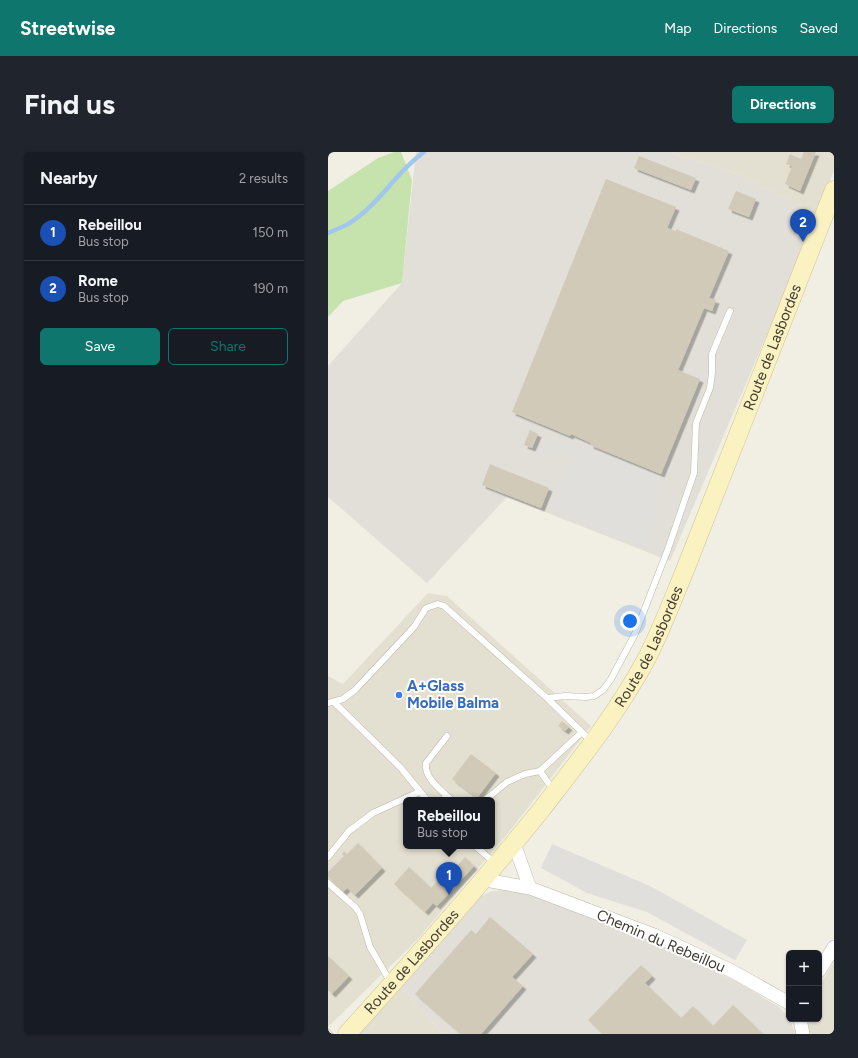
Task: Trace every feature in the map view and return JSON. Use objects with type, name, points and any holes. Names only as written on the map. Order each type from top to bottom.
[{"type":"street","name":"Route de Lasbordes","points":[[347,1034],[512,845],[555,792],[587,737],[632,684],[663,625],[834,190]]},
{"type":"street","points":[[512,845],[516,849],[530,888]]},
{"type":"street","name":"Chemin du Rebeillou","points":[[491,870],[491,881],[530,888],[689,950],[732,971],[786,1001]]},
{"type":"street","points":[[822,965],[834,947]]},
{"type":"street","points":[[801,1022],[803,1034]]},
{"type":"lane","points":[[547,698],[565,696],[594,696],[603,690],[611,679],[635,634],[668,549],[694,474],[696,423],[710,388],[712,354],[730,311]]},
{"type":"lane","points":[[424,797],[401,768],[331,703],[343,699],[355,690],[414,626],[426,608],[438,604],[444,606],[547,698],[587,737],[540,771],[525,774],[507,782],[489,797]]},
{"type":"lane","points":[[445,797],[432,780],[426,767],[426,763],[448,736]]},
{"type":"lane","points":[[540,771],[555,792]]},
{"type":"lane","points":[[408,797],[419,792]]},
{"type":"lane","points":[[328,857],[349,831],[373,813],[403,799]]},
{"type":"lane","points":[[477,849],[491,870]]},
{"type":"lane","points":[[328,883],[355,907],[360,914],[370,947],[392,984]]},
{"type":"shaded area","points":[[416,152],[668,152],[740,175],[818,215],[670,561],[507,497],[427,583],[328,497],[328,366],[402,283]]},
{"type":"shaded area","points":[[668,152],[834,152],[834,170],[818,215],[740,175]]},
{"type":"shaded area","points":[[538,440],[575,445],[661,476],[658,484],[653,532],[646,548],[549,508],[575,454],[536,453]]},
{"type":"shaded area","points":[[428,593],[447,596],[591,726],[495,848],[495,797],[403,797],[403,849],[495,849],[417,940],[328,1027],[328,676],[343,684]]},
{"type":"shaded area","points":[[552,844],[650,886],[747,940],[735,960],[647,912],[587,893],[541,868]]},
{"type":"shaded area","points":[[492,891],[523,891],[663,946],[737,982],[779,1007],[786,1015],[786,1022],[791,1022],[795,1034],[443,1034],[400,985],[476,899]]},
{"type":"shaded area","points":[[834,962],[834,1034],[795,1034],[794,1029],[801,1022],[822,1022],[822,981]]},
{"type":"shaded area","points":[[400,985],[443,1034],[356,1034]]},
{"type":"green space","points":[[394,152],[401,152],[412,180],[402,283],[343,301],[328,317],[328,191],[378,158]]},
{"type":"building","points":[[804,152],[816,152],[800,191],[785,184],[792,166],[786,164],[790,154],[801,159]]},
{"type":"building","points":[[639,156],[696,178],[691,190],[634,168]]},
{"type":"building","points":[[606,179],[676,207],[667,228],[676,231],[676,229],[729,251],[709,298],[716,300],[712,311],[704,308],[678,370],[700,379],[661,474],[590,445],[591,443],[571,434],[570,436],[512,412]]},
{"type":"building","points":[[736,191],[756,199],[749,217],[728,209]]},
{"type":"building","points":[[530,430],[538,434],[532,448],[524,445]]},
{"type":"building","points":[[490,464],[549,488],[541,508],[482,485]]},
{"type":"building","points":[[562,721],[569,727],[565,731],[558,726]]},
{"type":"building","points":[[471,754],[496,773],[478,797],[452,779]]},
{"type":"building","points":[[358,843],[382,868],[355,895],[347,888],[343,892],[328,877],[328,872],[344,856],[342,854],[344,851],[347,854]]},
{"type":"building","points":[[465,857],[474,866],[437,906],[433,903],[425,912],[394,884],[409,867],[431,888],[448,870],[451,873]]},
{"type":"building","points":[[490,917],[533,954],[512,977],[523,986],[481,1034],[461,1034],[415,994],[471,930],[476,934]]},
{"type":"building","points":[[328,956],[349,976],[332,994],[328,990]]},
{"type":"building","points":[[641,965],[652,976],[645,983],[681,1018],[693,1006],[713,1026],[733,1005],[763,1034],[603,1034],[588,1020]]},
{"type":"waterway","points":[[328,233],[359,217],[378,199],[405,169],[424,152]]},
{"type":"place","name":"Rome","points":[[803,242]]},
{"type":"place","name":"A+Glass Mobile Balma","points":[[399,695]]},
{"type":"place","name":"Rebeillou","points":[[449,895]]}]
